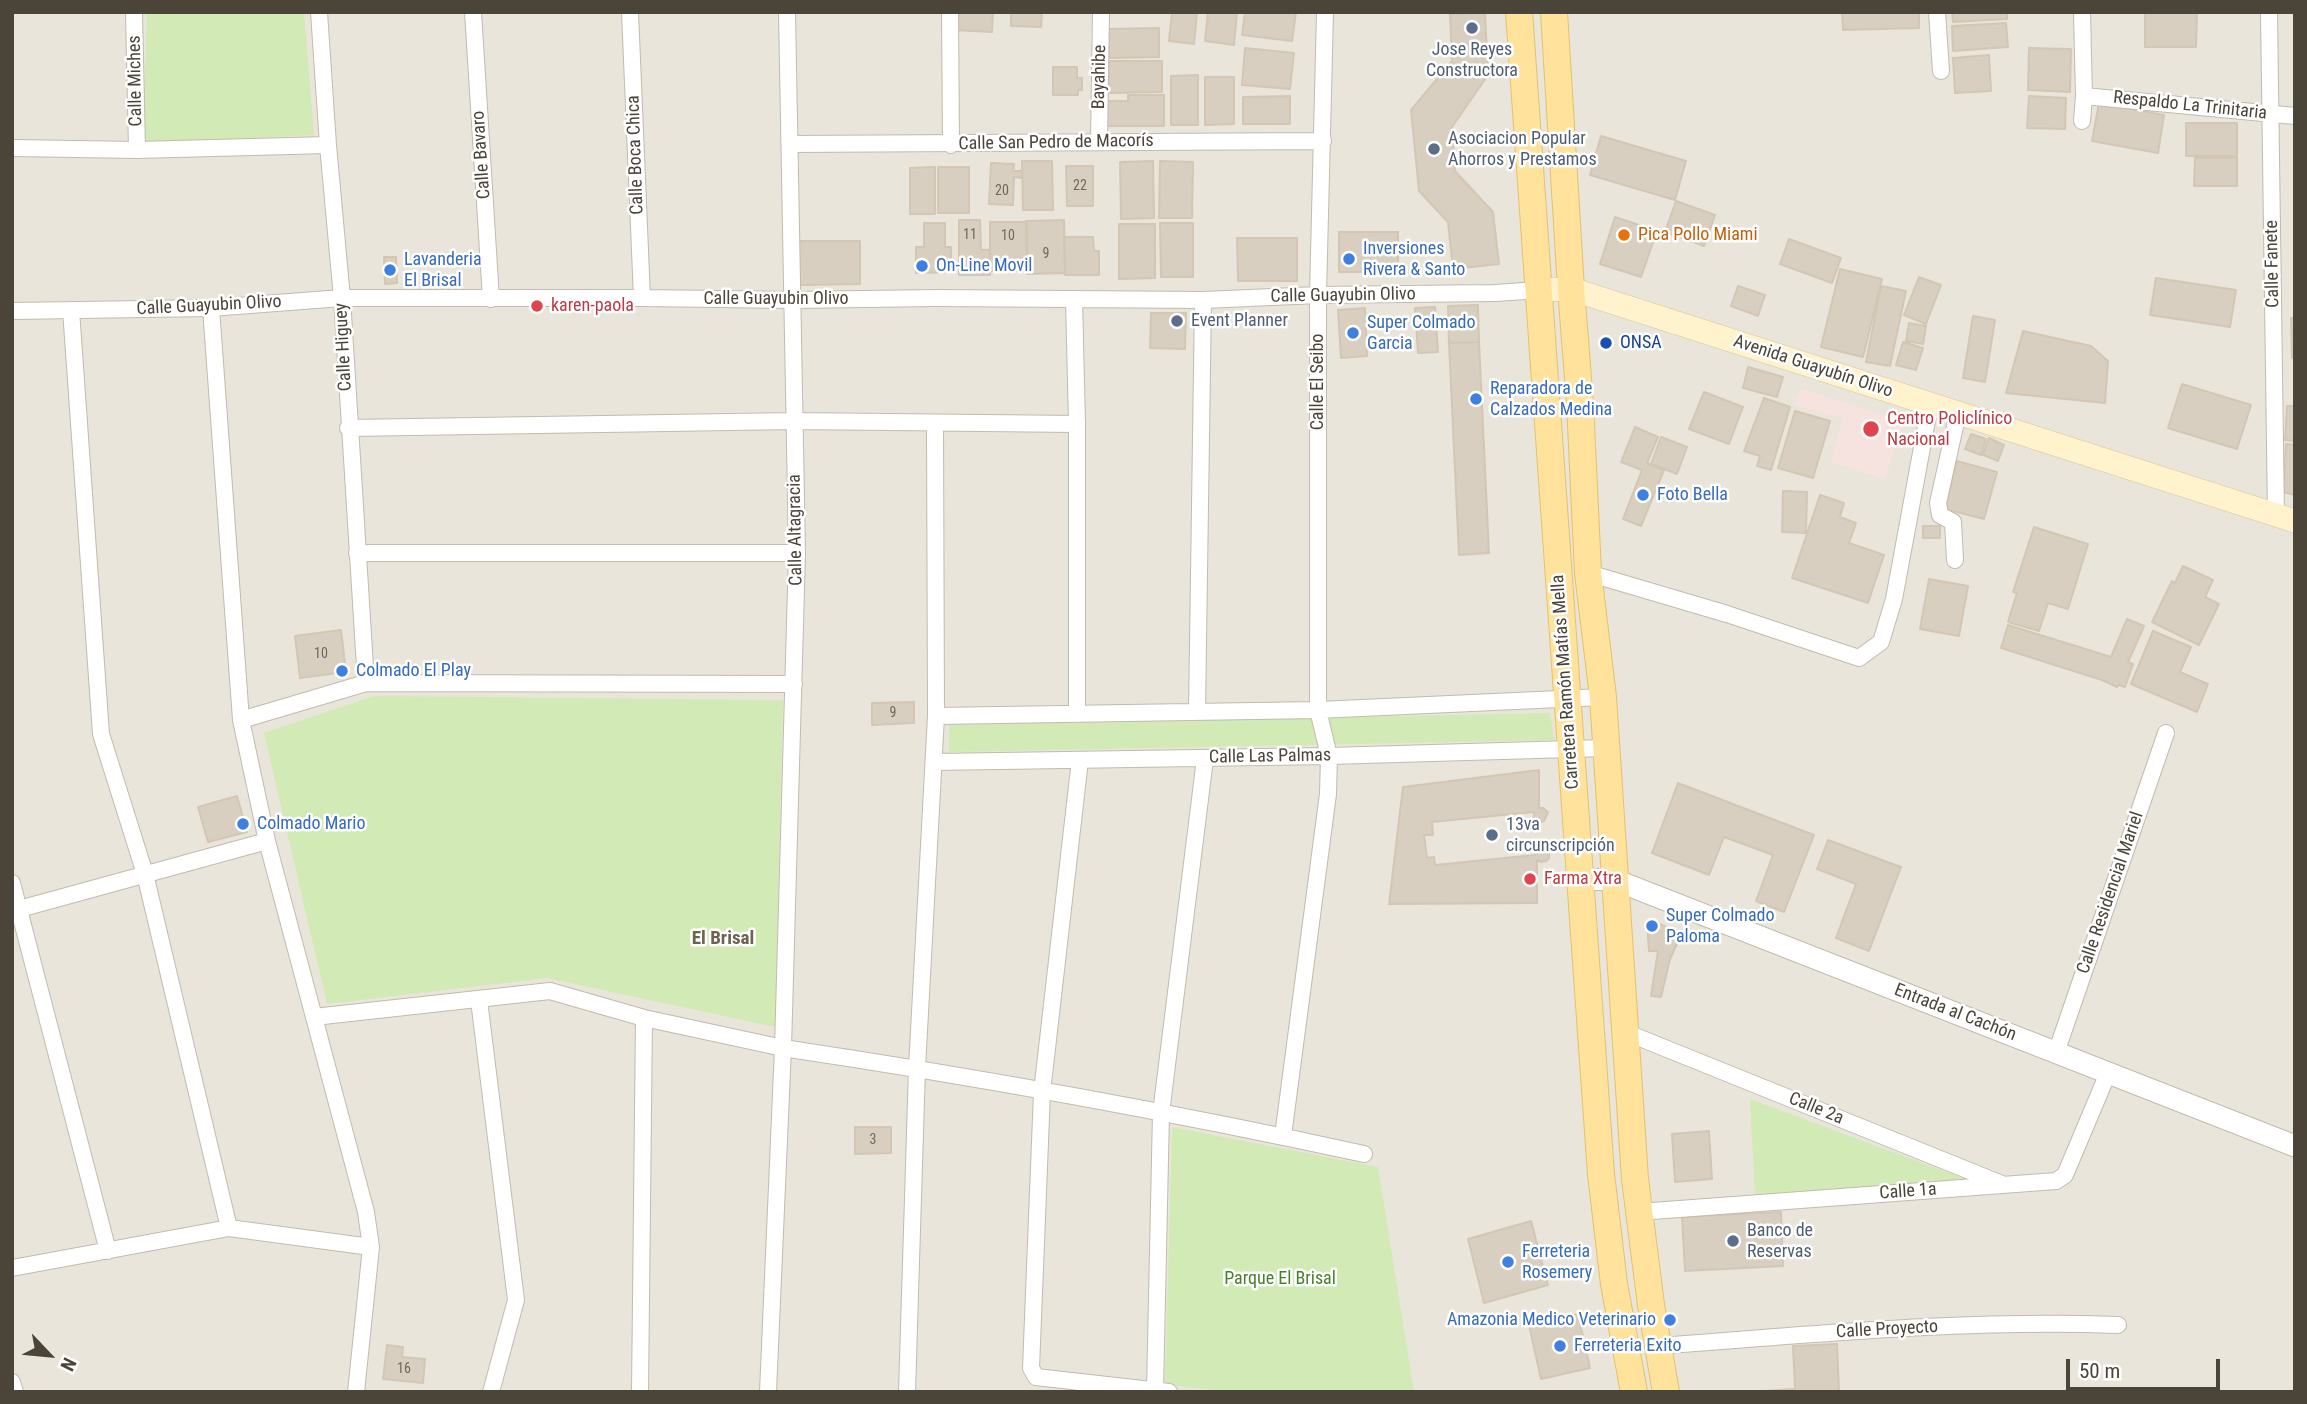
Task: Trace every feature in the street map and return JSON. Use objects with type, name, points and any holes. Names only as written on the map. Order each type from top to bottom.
[{"type":"main road","name":"Carretera Ramón Matías Mella","points":[[1519,12],[1601,1174],[1614,1284],[1634,1392]]},
{"type":"main road","name":"Carretera Ramón Matías Mella","points":[[1555,12],[1588,573],[1602,697],[1639,1212],[1666,1392]]},
{"type":"main road","name":"Avenida Guayubín Olivo","points":[[1540,290],[1571,289],[2285,518]]},
{"type":"street","name":"Calle Miches","points":[[134,12],[137,150]]},
{"type":"street","name":"Calle Higuey","points":[[319,12],[342,298],[366,683]]},
{"type":"street","name":"Calle Bavaro","points":[[473,12],[491,299]]},
{"type":"street","name":"Calle Boca Chica","points":[[630,12],[642,298]]},
{"type":"street","name":"Calle Altagracia","points":[[768,1392],[783,1048],[797,553],[787,12]]},
{"type":"street","points":[[950,12],[951,145]]},
{"type":"street","name":"Bayahibe","points":[[1099,142],[1101,12]]},
{"type":"street","name":"Calle El Seibo","points":[[1283,1136],[1328,794],[1329,756],[1318,710],[1318,295],[1325,12]]},
{"type":"street","points":[[1937,12],[1941,71]]},
{"type":"street","points":[[2082,12],[2082,121]]},
{"type":"street","name":"Calle Fanete","points":[[2269,12],[2285,518]]},
{"type":"street","name":"Respaldo La Trinitaria","points":[[2084,96],[2295,116]]},
{"type":"street","name":"Calle San Pedro de Macorís","points":[[790,144],[1323,141]]},
{"type":"street","points":[[12,148],[137,150],[328,145]]},
{"type":"street","name":"Calle Guayubin Olivo","points":[[12,311],[211,308],[342,298],[1203,300],[1540,290]]},
{"type":"street","points":[[1073,299],[1077,424],[1077,713]]},
{"type":"street","points":[[1197,712],[1203,300]]},
{"type":"street","points":[[211,308],[241,720],[267,841],[366,1212],[371,1247],[356,1392]]},
{"type":"street","points":[[71,310],[101,734],[145,874],[229,1228]]},
{"type":"street","points":[[1588,573],[1727,614],[1859,658],[1881,642],[1894,599],[1930,404]]},
{"type":"street","points":[[1955,560],[1954,522],[1940,515],[1938,503],[1958,413]]},
{"type":"street","points":[[348,428],[794,421],[1077,424]]},
{"type":"street","points":[[907,1392],[917,1068],[936,716],[935,424]]},
{"type":"street","points":[[356,553],[797,553]]},
{"type":"street","points":[[241,720],[366,683],[794,684]]},
{"type":"street","points":[[936,716],[1318,710],[1602,697]]},
{"type":"street","name":"Calle Residencial Mariel","points":[[2056,1053],[2166,733]]},
{"type":"street","name":"Calle Las Palmas","points":[[934,762],[1205,759],[1606,748]]},
{"type":"street","points":[[1080,760],[1042,1092],[1031,1368],[1036,1377],[1162,1391],[1161,1113],[1205,759]]},
{"type":"street","points":[[15,911],[267,841]]},
{"type":"street","name":"Entrada al Cachón","points":[[1579,879],[1615,880],[2295,1146]]},
{"type":"street","points":[[12,883],[15,911],[108,1251]]},
{"type":"street","points":[[314,1017],[550,991],[644,1018],[783,1048],[917,1068],[1283,1136],[1364,1154]]},
{"type":"street","points":[[478,1000],[516,1300],[491,1392]]},
{"type":"street","points":[[640,1392],[644,1018]]},
{"type":"street","name":"Calle 2a","points":[[1625,1032],[2007,1185]]},
{"type":"street","name":"Calle 1a","points":[[1639,1212],[2056,1181],[2065,1175],[2108,1073]]},
{"type":"street","points":[[12,1268],[229,1228],[371,1247]]},
{"type":"street","name":"Calle Proyecto","points":[[1657,1346],[1882,1330],[2050,1323],[2118,1325]]},
{"type":"street","points":[[12,1382],[15,1392]]},
{"type":"shaded area","points":[[12,12],[2295,12],[2295,1392],[12,1392]]},
{"type":"shaded area","name":"Centro Policlínico Nacional","points":[[1801,389],[1904,421],[1885,479],[1831,462],[1843,419],[1794,405]]},
{"type":"green space","points":[[147,12],[304,12],[314,135],[143,143]]},
{"type":"green space","points":[[374,696],[783,700],[775,1027],[547,978],[327,1004],[264,733]]},
{"type":"green space","points":[[1550,713],[1554,740],[949,752],[949,725]]},
{"type":"green space","points":[[1750,1099],[1971,1181],[1755,1194]]},
{"type":"green space","name":"Parque El Brisal","points":[[1172,1127],[1378,1167],[1414,1392],[1237,1392],[1165,1385]]},
{"type":"building","points":[[954,12],[993,12],[992,32],[953,30]]},
{"type":"building","points":[[1011,12],[1042,12],[1041,27],[1011,26]]},
{"type":"building","points":[[1172,12],[1197,12],[1194,44],[1169,41]]},
{"type":"building","points":[[1208,12],[1237,12],[1234,45],[1205,41]]},
{"type":"building","points":[[1245,12],[1296,12],[1292,41],[1242,35]]},
{"type":"building","points":[[1842,12],[1919,12],[1919,28],[1843,30]]},
{"type":"building","points":[[1952,12],[2007,12],[2007,19],[1953,22]]},
{"type":"building","points":[[2145,12],[2197,12],[2196,47],[2145,47]]},
{"type":"building","name":"Asociacion Popular Ahorros y Prestamos","points":[[1485,13],[1488,75],[1452,127],[1455,171],[1493,212],[1499,264],[1453,269],[1448,222],[1419,191],[1411,110],[1452,61],[1450,14]]},
{"type":"building","points":[[2006,23],[2008,47],[1953,51],[1952,26]]},
{"type":"building","points":[[1159,28],[1159,57],[1109,58],[1108,29]]},
{"type":"building","points":[[1245,48],[1294,53],[1290,89],[1242,85]]},
{"type":"building","points":[[2029,48],[2071,49],[2070,92],[2028,90]]},
{"type":"building","points":[[1989,55],[1991,91],[1955,93],[1953,58]]},
{"type":"building","points":[[1109,61],[1162,61],[1162,92],[1109,93]]},
{"type":"building","points":[[1053,67],[1077,67],[1077,78],[1082,78],[1082,90],[1078,90],[1078,95],[1053,95]]},
{"type":"building","points":[[1198,75],[1198,125],[1171,125],[1171,76]]},
{"type":"building","points":[[1205,77],[1234,77],[1234,124],[1205,125]]},
{"type":"building","points":[[1128,95],[1164,95],[1164,126],[1105,126],[1105,101],[1128,101]]},
{"type":"building","points":[[1290,96],[1290,124],[1243,124],[1243,97]]},
{"type":"building","points":[[2029,96],[2066,98],[2065,129],[2027,128]]},
{"type":"building","points":[[2099,103],[2164,115],[2158,153],[2092,141]]},
{"type":"building","points":[[2186,123],[2237,123],[2237,156],[2186,156]]},
{"type":"building","points":[[1601,136],[1686,161],[1675,200],[1590,175]]},
{"type":"building","points":[[2195,158],[2237,158],[2237,186],[2194,186]]},
{"type":"building","points":[[1022,161],[1052,161],[1053,210],[1023,210]]},
{"type":"building","points":[[1153,161],[1154,218],[1121,219],[1120,162]]},
{"type":"building","points":[[1160,161],[1193,162],[1192,218],[1159,218]]},
{"type":"building","points":[[991,163],[1014,164],[1013,171],[1022,171],[1022,178],[1014,177],[1013,205],[989,204]]},
{"type":"building","points":[[1066,166],[1093,166],[1093,206],[1067,206]]},
{"type":"building","points":[[935,167],[935,214],[910,214],[910,168]]},
{"type":"building","points":[[938,167],[969,167],[969,213],[938,213]]},
{"type":"building","points":[[1676,201],[1715,215],[1704,246],[1665,232]]},
{"type":"building","points":[[1615,217],[1657,231],[1641,277],[1600,264]]},
{"type":"building","points":[[959,220],[980,220],[981,250],[990,250],[990,275],[959,275]]},
{"type":"building","points":[[1064,220],[1065,273],[1027,274],[1026,221]]},
{"type":"building","points":[[990,222],[1027,222],[1027,271],[990,271]]},
{"type":"building","points":[[924,223],[945,223],[945,247],[951,247],[951,272],[916,273],[916,247],[924,247]]},
{"type":"building","points":[[1160,223],[1193,223],[1193,277],[1161,277]]},
{"type":"building","points":[[1119,224],[1155,224],[1155,278],[1119,279]]},
{"type":"building","points":[[1339,232],[1398,232],[1398,272],[1339,272]]},
{"type":"building","points":[[1064,237],[1093,237],[1094,251],[1099,251],[1099,275],[1065,275]]},
{"type":"building","points":[[1237,238],[1297,238],[1297,281],[1238,281]]},
{"type":"building","points":[[1789,239],[1841,258],[1832,283],[1780,264]]},
{"type":"building","points":[[799,241],[860,241],[860,284],[799,285]]},
{"type":"building","name":"Lavanderia El Brisal","points":[[384,257],[396,257],[397,283],[385,284]]},
{"type":"building","points":[[1840,269],[1882,279],[1863,357],[1821,347]]},
{"type":"building","points":[[1919,277],[1941,285],[1926,324],[1904,315]]},
{"type":"building","points":[[2156,278],[2236,290],[2230,327],[2150,315]]},
{"type":"building","points":[[1738,286],[1765,295],[1758,316],[1731,306]]},
{"type":"building","points":[[1881,286],[1906,291],[1890,366],[1866,362]]},
{"type":"building","points":[[1478,305],[1479,342],[1449,343],[1448,306]]},
{"type":"building","points":[[1435,307],[1438,352],[1418,353],[1415,308]]},
{"type":"building","name":"Super Colmado Garcia","points":[[1365,308],[1367,356],[1341,358],[1338,310]]},
{"type":"building","points":[[1151,313],[1186,313],[1185,349],[1150,348]]},
{"type":"building","points":[[1973,316],[1995,320],[1985,382],[1963,378]]},
{"type":"building","points":[[2291,318],[2295,318],[2295,357],[2292,358]]},
{"type":"building","points":[[1909,323],[1926,326],[1923,344],[1906,341]]},
{"type":"building","points":[[2023,331],[2091,346],[2108,361],[2105,403],[2006,393]]},
{"type":"building","points":[[1479,342],[1489,553],[1459,555],[1449,343]]},
{"type":"building","points":[[1903,342],[1923,348],[1916,370],[1896,365]]},
{"type":"building","points":[[1748,367],[1783,377],[1777,397],[1743,388]]},
{"type":"building","points":[[2182,384],[2251,405],[2237,449],[2168,428]]},
{"type":"building","points":[[1704,392],[1743,407],[1729,444],[1689,429]]},
{"type":"building","points":[[1764,398],[1790,407],[1771,470],[1757,466],[1760,456],[1744,451]]},
{"type":"building","points":[[2287,406],[2295,406],[2295,441],[2285,440]]},
{"type":"building","points":[[1795,411],[1830,421],[1813,478],[1778,468]]},
{"type":"building","name":"Foto Bella","points":[[1635,427],[1658,437],[1647,463],[1664,470],[1641,526],[1623,519],[1642,470],[1621,462]]},
{"type":"building","points":[[1971,434],[1986,439],[1981,455],[1965,449]]},
{"type":"building","points":[[1661,437],[1687,447],[1677,474],[1651,464]]},
{"type":"building","points":[[1989,438],[2004,445],[1998,461],[1983,455]]},
{"type":"building","points":[[2286,444],[2295,445],[2295,495],[2283,492]]},
{"type":"building","points":[[1957,461],[1997,472],[1984,519],[1945,509]]},
{"type":"building","points":[[1783,491],[1807,492],[1806,533],[1782,532]]},
{"type":"building","points":[[1820,495],[1844,503],[1840,517],[1856,523],[1849,543],[1884,555],[1868,603],[1792,578]]},
{"type":"building","points":[[1923,526],[1940,526],[1940,538],[1923,538]]},
{"type":"building","points":[[2034,527],[2088,544],[2068,609],[2048,603],[2039,631],[2008,622],[2017,593],[2013,592]]},
{"type":"building","points":[[2183,566],[2213,580],[2205,597],[2219,604],[2199,645],[2152,622],[2172,581],[2175,583]]},
{"type":"building","points":[[1929,579],[1968,586],[1959,636],[1920,629]]},
{"type":"building","points":[[2127,619],[2144,626],[2128,662],[2133,664],[2125,687],[2117,687],[2001,648],[2008,625],[2111,657]]},
{"type":"building","points":[[341,630],[346,672],[300,678],[295,636]]},
{"type":"building","points":[[2153,631],[2191,647],[2180,672],[2208,684],[2197,712],[2131,684]]},
{"type":"building","points":[[914,702],[914,723],[872,725],[872,703]]},
{"type":"building","points":[[1539,770],[1539,808],[1548,812],[1544,821],[1540,822],[1534,818],[1534,812],[1432,822],[1433,835],[1424,835],[1427,858],[1434,857],[1435,865],[1535,855],[1538,850],[1544,849],[1549,852],[1546,861],[1537,860],[1537,903],[1389,904],[1403,787]]},
{"type":"building","points":[[1678,783],[1814,835],[1784,912],[1756,901],[1773,855],[1724,837],[1709,875],[1652,853]]},
{"type":"building","points":[[237,796],[247,832],[208,842],[198,807]]},
{"type":"building","points":[[1828,840],[1901,867],[1869,951],[1836,938],[1856,884],[1817,869]]},
{"type":"building","points":[[1647,921],[1656,922],[1681,935],[1670,959],[1661,997],[1651,996],[1658,951],[1649,951]]},
{"type":"building","points":[[855,1127],[891,1127],[891,1153],[855,1154]]},
{"type":"building","points":[[1709,1131],[1712,1179],[1675,1182],[1672,1134]]},
{"type":"building","name":"Banco de Reservas","points":[[1781,1212],[1783,1266],[1685,1271],[1682,1217]]},
{"type":"building","name":"Ferreteria Rosemery","points":[[1531,1221],[1548,1285],[1484,1303],[1468,1239]]},
{"type":"building","name":"Ferreteria Exito","points":[[1578,1314],[1590,1368],[1541,1379],[1529,1325]]},
{"type":"building","points":[[1837,1344],[1839,1392],[1748,1392],[1795,1389],[1793,1346]]},
{"type":"building","points":[[387,1345],[403,1347],[402,1357],[425,1359],[423,1383],[383,1379]]},
{"type":"place","name":"Jose Reyes Constructora","points":[[1472,28]]},
{"type":"place","name":"Asociacion Popular Ahorros y Prestamos","points":[[1434,149]]},
{"type":"place","name":"Pica Pollo Miami","points":[[1624,235]]},
{"type":"place","name":"Inversiones Rivera & Santo","points":[[1349,259]]},
{"type":"place","name":"On-Line Movil","points":[[922,266]]},
{"type":"place","name":"Lavanderia El Brisal","points":[[390,270]]},
{"type":"place","name":"karen-paola","points":[[537,306]]},
{"type":"place","name":"Event Planner","points":[[1177,321]]},
{"type":"place","name":"Super Colmado Garcia","points":[[1353,333]]},
{"type":"place","name":"ONSA","points":[[1606,343]]},
{"type":"place","name":"Reparadora de Calzados Medina","points":[[1476,399]]},
{"type":"place","name":"Centro Policlínico Nacional","points":[[1871,429]]},
{"type":"place","name":"Foto Bella","points":[[1643,495]]},
{"type":"place","name":"Colmado El Play","points":[[342,671]]},
{"type":"place","name":"Colmado Mario","points":[[243,824]]},
{"type":"place","name":"13va circunscripción","points":[[1492,835]]},
{"type":"place","name":"Farma Xtra","points":[[1530,879]]},
{"type":"place","name":"Super Colmado Paloma","points":[[1652,926]]},
{"type":"place","name":"Banco de Reservas","points":[[1733,1241]]},
{"type":"place","name":"Ferreteria Rosemery","points":[[1508,1262]]},
{"type":"place","name":"Amazonia Medico Veterinario","points":[[1670,1320]]},
{"type":"place","name":"Ferreteria Exito","points":[[1560,1346]]},
{"type":"district","name":"El Brisal","points":[[723,939]]}]
